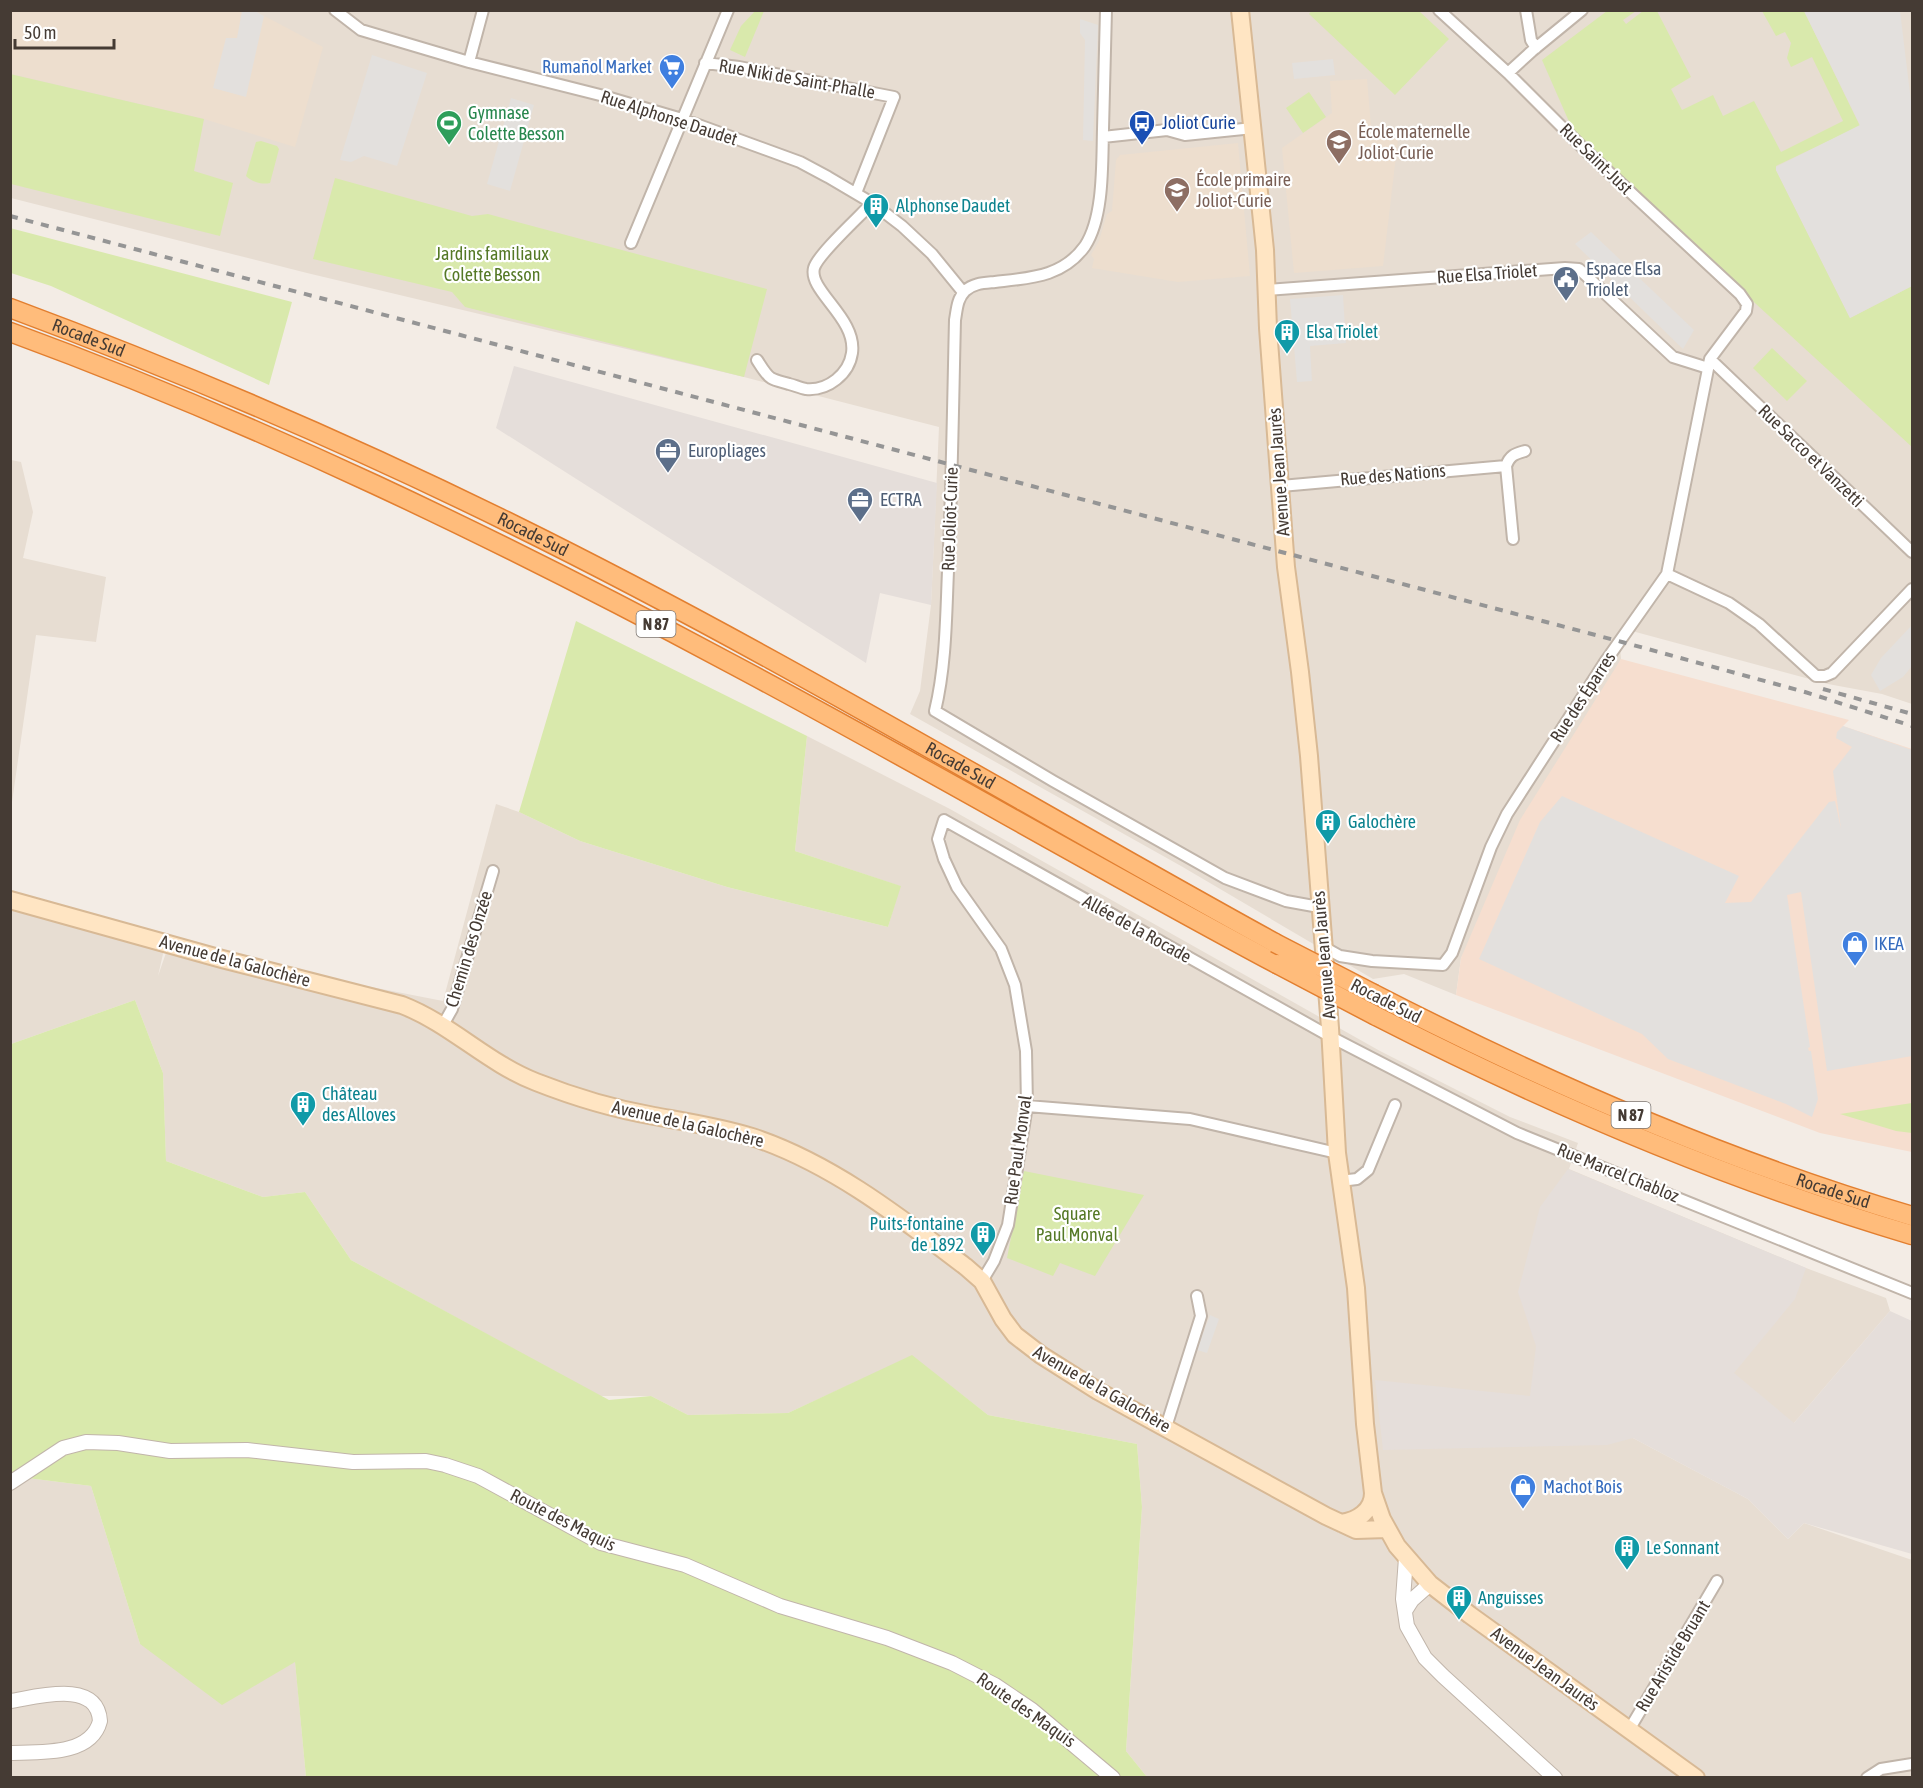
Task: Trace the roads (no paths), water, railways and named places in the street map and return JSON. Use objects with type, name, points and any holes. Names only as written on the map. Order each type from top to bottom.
[{"type":"highway","name":"Rocade Sud","points":[[10,308],[185,376],[303,427],[525,531],[742,645],[1275,943],[1463,1039],[1588,1097],[1759,1166],[1908,1214]]},
{"type":"highway","name":"Rocade Sud","points":[[10,333],[188,402],[293,447],[510,550],[769,684],[1178,911],[1485,1071],[1652,1144],[1789,1196],[1912,1235]]},
{"type":"highway","points":[[1865,1221],[1912,1242]]},
{"type":"main road","name":"Avenue Jean Jaurès","points":[[1240,10],[1265,250],[1268,328],[1286,567],[1304,702],[1331,1036],[1337,1153],[1356,1288],[1365,1431],[1374,1493],[1387,1529],[1406,1558],[1430,1584],[1696,1778]]},
{"type":"main road","name":"Avenue de la Galochère","points":[[10,900],[222,959],[402,1005],[424,1013],[495,1062],[538,1083],[615,1107],[739,1133],[806,1159],[884,1208],[953,1257],[982,1281],[1008,1326],[1026,1344],[1098,1390],[1341,1523],[1356,1530],[1387,1529]]},
{"type":"main road","points":[[1341,1523],[1350,1522],[1362,1516],[1374,1493]]},
{"type":"street","points":[[469,62],[483,10]]},
{"type":"street","points":[[631,243],[728,10]]},
{"type":"street","points":[[963,292],[983,283],[1041,276],[1065,266],[1086,244],[1093,228],[1099,201],[1106,10]]},
{"type":"street","name":"Rue Saint-Just","points":[[1438,10],[1508,73],[1586,150],[1740,294],[1746,301],[1746,311]]},
{"type":"street","points":[[1526,10],[1531,40],[1536,48]]},
{"type":"street","points":[[1508,73],[1582,10]]},
{"type":"street","name":"Rue Alphonse Daudet","points":[[338,11],[361,30],[469,62],[600,95],[682,119],[800,162],[872,203],[917,239],[963,292]]},
{"type":"street","name":"Rue Niki de Saint-Phalle","points":[[705,63],[739,67],[894,97],[856,193]]},
{"type":"street","points":[[1103,137],[1167,130],[1185,135],[1253,128]]},
{"type":"street","points":[[757,360],[770,378],[805,389],[816,389],[842,376],[850,363],[852,351],[848,325],[819,285],[814,276],[814,268],[821,256],[872,203]]},
{"type":"street","name":"Rue Elsa Triolet","points":[[1267,290],[1553,269],[1580,269],[1673,357],[1709,364]]},
{"type":"street","name":"Rue Joliot-Curie","points":[[963,292],[957,302],[955,320],[952,497],[947,604],[941,688],[935,711],[1225,878],[1286,901],[1319,906]]},
{"type":"street","name":"Rue des Éparres","points":[[1322,946],[1340,956],[1372,961],[1443,965],[1452,953],[1491,847],[1507,814],[1605,662],[1667,574],[1709,364],[1746,311]]},
{"type":"street","name":"Rue Sacco et Vanzetti","points":[[1709,364],[1912,552]]},
{"type":"street","points":[[1514,539],[1506,466],[1509,458],[1514,454],[1526,451]]},
{"type":"street","name":"Rue des Nations","points":[[1281,486],[1506,466]]},
{"type":"street","points":[[1667,574],[1729,603],[1759,624],[1816,676],[1832,673],[1912,589]]},
{"type":"street","name":"Allée de la Rocade","points":[[944,820],[1331,1036]]},
{"type":"street","name":"Rue Paul Monval","points":[[944,820],[940,826],[938,839],[950,874],[1001,949],[1015,985],[1026,1051],[1027,1106],[1008,1225],[994,1261],[982,1281]]},
{"type":"street","name":"Chemin des Onzée","points":[[443,1025],[452,1009],[493,871]]},
{"type":"street","name":"Rue Marcel Chabloz","points":[[1331,1036],[1517,1133],[1912,1293]]},
{"type":"street","points":[[1340,1181],[1357,1179],[1368,1170],[1395,1105]]},
{"type":"street","points":[[1027,1106],[1190,1119],[1337,1153]]},
{"type":"street","points":[[1166,1427],[1201,1316],[1197,1296]]},
{"type":"street","name":"Route des Maquis","points":[[10,1483],[63,1448],[93,1441],[170,1451],[247,1450],[353,1462],[426,1461],[445,1465],[478,1476],[601,1543],[685,1565],[780,1606],[887,1638],[952,1663],[995,1685],[1032,1710],[1113,1778]]},
{"type":"street","points":[[1406,1558],[1403,1599],[1407,1626],[1416,1643],[1434,1667],[1555,1778]]},
{"type":"street","name":"Rue Aristide Bruant","points":[[1629,1730],[1717,1581]]},
{"type":"street","points":[[1405,1611],[1412,1600],[1430,1584]]},
{"type":"street","points":[[10,1701],[65,1694],[82,1695],[93,1702],[100,1721],[92,1738],[83,1744],[60,1749],[10,1753]]},
{"type":"street","points":[[1867,1778],[1881,1769],[1912,1764]]},
{"type":"railway","points":[[10,216],[1622,642],[1805,692],[1912,726]]},
{"type":"railway","points":[[1823,689],[1912,714]]},
{"type":"place","name":"Rumañol Market","points":[[672,90]]},
{"type":"place","name":"Gymnase Colette Besson","points":[[449,146]]},
{"type":"place","name":"Joliot Curie","points":[[1142,146]]},
{"type":"place","name":"École maternelle Joliot-Curie","points":[[1339,165]]},
{"type":"place","name":"École primaire Joliot-Curie","points":[[1177,213]]},
{"type":"place","name":"Alphonse Daudet","points":[[876,229]]},
{"type":"place","name":"Espace Elsa Triolet","points":[[1566,302]]},
{"type":"place","name":"Elsa Triolet","points":[[1287,355]]},
{"type":"place","name":"Europliages","points":[[668,474]]},
{"type":"place","name":"ECTRA","points":[[860,523]]},
{"type":"place","name":"Galochère","points":[[1328,845]]},
{"type":"place","name":"IKEA","points":[[1855,967]]},
{"type":"place","name":"Château des Alloves","points":[[303,1127]]},
{"type":"place","name":"Puits-fontaine de 1892","points":[[983,1257]]},
{"type":"place","name":"Machot Bois","points":[[1523,1510]]},
{"type":"place","name":"Le Sonnant","points":[[1627,1571]]},
{"type":"place","name":"Anguisses","points":[[1459,1621]]},
{"type":"park label","name":"Jardins familiaux Colette Besson","points":[[492,264]]},
{"type":"park label","name":"Square Paul Monval","points":[[1077,1224]]}]
